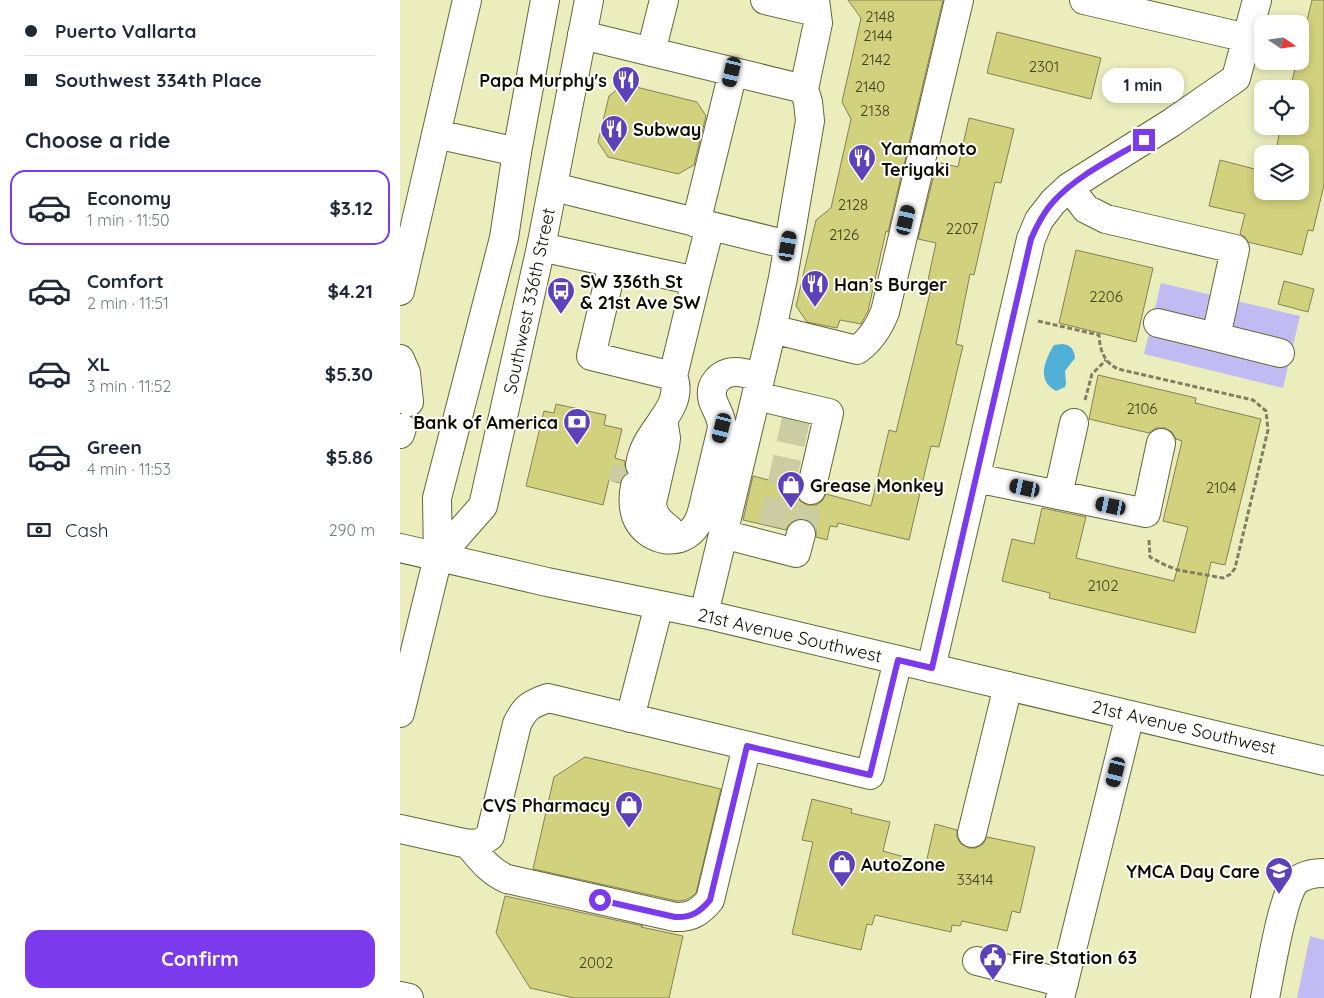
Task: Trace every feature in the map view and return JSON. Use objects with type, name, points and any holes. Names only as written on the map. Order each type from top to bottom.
[{"type":"main road","points":[[400,291],[467,0]]},
{"type":"main road","points":[[400,713],[438,557],[437,498],[504,238],[517,152],[545,0]]},
{"type":"main road","points":[[562,0],[560,10],[582,35],[804,89]]},
{"type":"main road","name":"Southwest 336th Street","points":[[438,557],[484,506],[554,187],[589,0]]},
{"type":"main road","points":[[651,52],[664,0]]},
{"type":"main road","points":[[704,614],[772,330],[810,121],[808,102],[804,89],[818,23],[816,6],[765,0]]},
{"type":"main road","points":[[772,330],[857,350],[870,339],[880,323],[885,312],[959,0]]},
{"type":"main road","points":[[1084,0],[1247,38]]},
{"type":"main road","points":[[932,668],[1031,239],[1040,220],[1052,202],[1069,186],[1171,123],[1236,78],[1257,0]]},
{"type":"main road","points":[[732,72],[703,224],[696,281],[673,376],[676,388],[672,405],[663,419],[640,436],[632,449],[630,476],[620,509],[625,526],[635,539],[643,545],[657,550],[668,552],[679,538],[692,530],[701,515],[722,428],[713,400],[713,384],[720,377],[736,372],[758,386],[821,411],[803,489]]},
{"type":"main road","points":[[436,134],[517,152]]},
{"type":"main road","points":[[1069,186],[1086,209],[1106,219],[1235,249],[1216,337]]},
{"type":"main road","points":[[554,187],[788,246]]},
{"type":"main road","points":[[541,247],[696,281]]},
{"type":"main road","points":[[614,263],[591,356],[673,376]]},
{"type":"main road","points":[[1158,322],[1280,353]]},
{"type":"main road","points":[[400,359],[406,373],[409,402]]},
{"type":"main road","points":[[663,419],[666,438],[652,502],[652,511],[656,518],[679,538]]},
{"type":"main road","points":[[1058,495],[1074,423]]},
{"type":"main road","points":[[976,478],[1146,513],[1161,444]]},
{"type":"main road","points":[[723,534],[782,537]]},
{"type":"main road","name":"21st Avenue Southwest","points":[[400,548],[704,614],[1324,760]]},
{"type":"main road","points":[[630,718],[659,605]]},
{"type":"main road","points":[[400,829],[468,844],[480,843],[490,836],[517,724],[524,710],[535,702],[548,698],[870,775],[898,660]]},
{"type":"main road","points":[[972,833],[1008,686]]},
{"type":"main road","points":[[977,961],[1062,990],[1130,715]]},
{"type":"main road","points":[[468,844],[487,866],[498,875],[507,879],[685,918],[695,914],[710,900],[747,746]]},
{"type":"main road","points":[[1265,998],[1281,922],[1290,890],[1296,881],[1306,875],[1324,873]]},
{"type":"main road","points":[[400,996],[408,998]]},
{"type":"path","points":[[1074,423],[1080,423],[1092,374],[1106,360]]},
{"type":"shaded area","points":[[1161,283],[1300,316],[1283,388],[1144,354]]},
{"type":"shaded area","points":[[1310,936],[1324,940],[1324,998],[1297,998]]},
{"type":"water","points":[[1062,344],[1072,348],[1075,358],[1065,371],[1065,387],[1056,391],[1046,381],[1044,370],[1045,363],[1054,345]]},
{"type":"building","points":[[848,0],[943,0],[868,311],[861,324],[840,320],[837,328],[807,322],[796,306],[816,220],[831,208],[851,119],[842,102],[861,18]]},
{"type":"building","points":[[1312,0],[1324,0],[1324,185],[1313,231],[1308,230],[1302,255],[1248,242],[1240,234],[1245,214],[1209,206],[1220,160],[1254,169],[1254,200],[1309,200],[1309,145],[1277,145],[1279,135],[1309,135],[1309,80],[1292,80],[1295,70],[1309,70],[1308,15]]},
{"type":"building","points":[[997,32],[1101,58],[1091,99],[987,73]]},
{"type":"building","points":[[624,84],[697,102],[706,116],[694,165],[678,174],[608,157],[598,142],[609,96]]},
{"type":"building","points":[[969,118],[1014,129],[1001,183],[995,182],[974,275],[970,274],[956,344],[963,346],[939,447],[931,446],[909,540],[838,523],[837,527],[830,526],[827,540],[816,537],[816,529],[812,523],[804,519],[796,519],[790,523],[786,530],[743,520],[753,476],[796,487],[796,494],[800,501],[807,505],[816,505],[822,501],[826,494],[871,506],[889,430],[896,432],[933,281],[928,280],[936,243],[918,239],[937,162],[958,167]]},
{"type":"building","points":[[1076,250],[1153,268],[1136,342],[1059,323]]},
{"type":"building","points":[[1284,281],[1314,289],[1308,312],[1278,304]]},
{"type":"building","points":[[1098,375],[1196,398],[1195,403],[1261,419],[1225,565],[1211,562],[1195,633],[1049,598],[1050,593],[1002,581],[1012,539],[1034,544],[1042,508],[1086,517],[1076,558],[1174,581],[1188,527],[1163,521],[1182,441],[1176,439],[1172,432],[1165,428],[1156,428],[1149,433],[1089,419]]},
{"type":"building","name":"Bank of America","points":[[556,404],[606,415],[604,425],[622,429],[615,458],[625,461],[627,473],[623,476],[620,483],[609,480],[603,505],[526,486],[544,411],[554,413]]},
{"type":"building","name":"CVS Pharmacy","points":[[585,757],[721,789],[696,893],[691,897],[677,901],[533,869],[554,777]]},
{"type":"building","points":[[812,799],[852,809],[851,813],[890,822],[883,851],[926,863],[935,824],[957,830],[957,837],[961,844],[969,848],[976,848],[983,844],[987,837],[1035,847],[1020,913],[1012,911],[1007,931],[962,921],[960,926],[952,925],[951,932],[875,915],[872,925],[867,924],[861,950],[792,934],[813,842],[802,840]]},
{"type":"building","points":[[505,896],[683,936],[669,998],[574,998],[530,988],[496,933]]},
{"type":"tunnel","points":[[772,526],[799,406]]},
{"type":"tunnel","points":[[622,483],[625,467]]},
{"type":"tunnel","points":[[801,534],[811,490]]},
{"type":"place","name":"Papa Murphy's","points":[[626,104]]},
{"type":"place","name":"Subway","points":[[614,153]]},
{"type":"place","name":"Yamamoto Teriyaki","points":[[862,182]]},
{"type":"place","name":"Han’s Burger","points":[[815,308]]},
{"type":"place","name":"SW 336th St & 21st Ave SW","points":[[561,315]]},
{"type":"place","name":"Bank of America","points":[[577,446]]},
{"type":"place","name":"Grease Monkey","points":[[791,509]]},
{"type":"place","name":"CVS Pharmacy","points":[[629,829]]},
{"type":"place","name":"AutoZone","points":[[842,888]]},
{"type":"place","name":"YMCA Day Care","points":[[1279,895]]},
{"type":"place","name":"Fire Station 63","points":[[993,981]]},
{"type":"route","points":[[600,900],[685,918],[695,914],[704,907],[710,900],[747,746],[870,775],[898,660],[932,668],[1031,239],[1040,220],[1052,202],[1069,186],[1144,140]]}]
